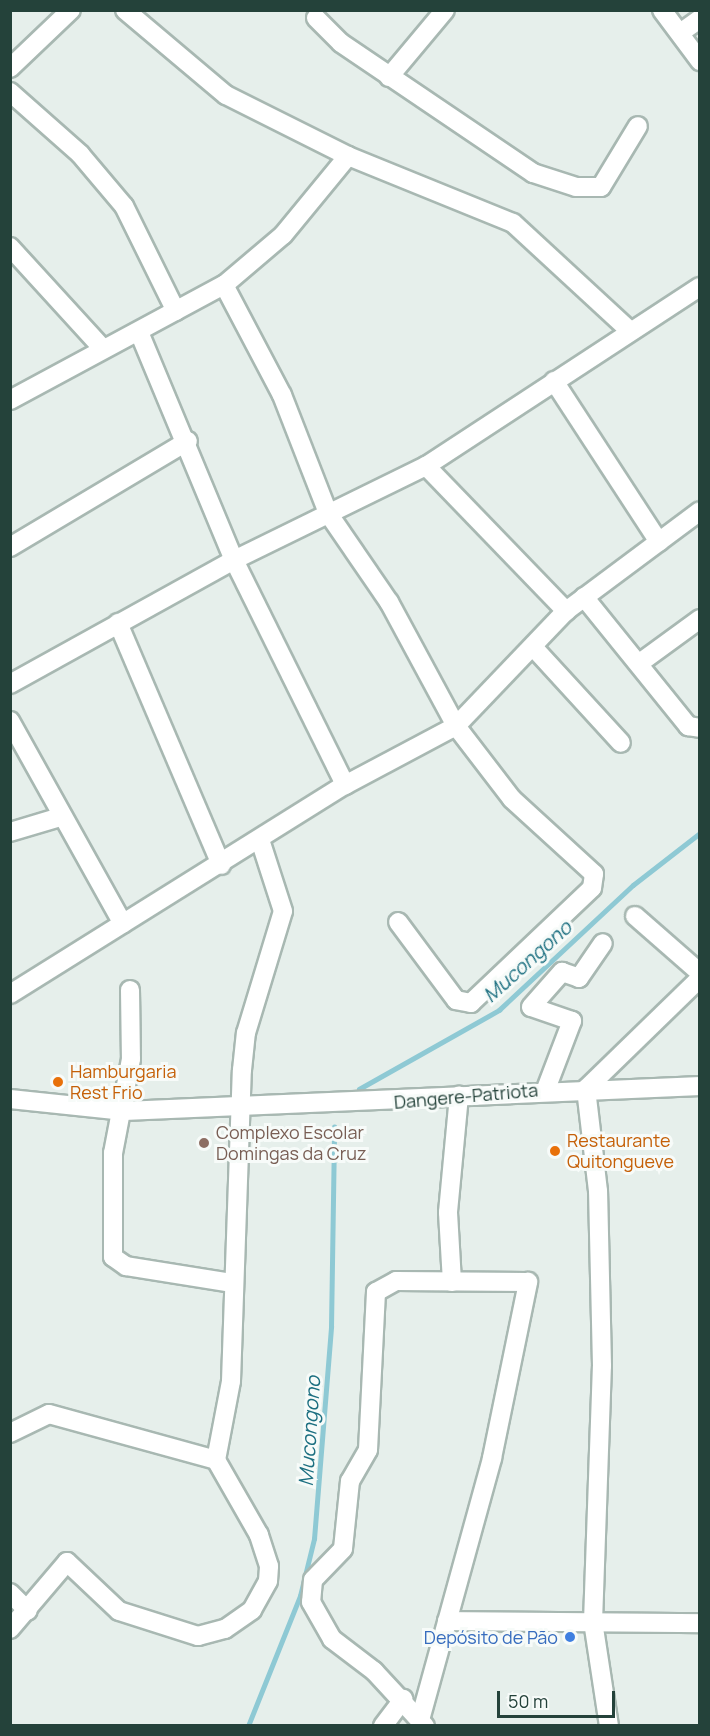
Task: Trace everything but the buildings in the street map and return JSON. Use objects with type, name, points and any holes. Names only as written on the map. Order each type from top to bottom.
[{"type":"street","points":[[10,68],[71,10]]},
{"type":"street","points":[[125,10],[226,95],[348,156],[513,223],[628,329]]},
{"type":"street","points":[[390,77],[445,10]]},
{"type":"street","points":[[662,10],[699,61]]},
{"type":"street","points":[[315,13],[390,77],[533,173],[576,187],[601,187],[638,126]]},
{"type":"street","points":[[680,33],[699,20]]},
{"type":"street","points":[[10,92],[58,132],[124,206],[176,311]]},
{"type":"street","points":[[10,400],[224,285],[283,235],[348,156]]},
{"type":"street","points":[[10,247],[104,349]]},
{"type":"street","points":[[224,285],[282,395],[328,513],[389,603],[456,726],[512,799],[580,856],[594,874],[592,888],[471,1003],[456,1000],[398,922]]},
{"type":"street","points":[[10,684],[234,560],[426,466],[628,329],[699,287]]},
{"type":"street","points":[[139,332],[188,441],[234,560],[345,785]]},
{"type":"street","points":[[554,381],[659,542]]},
{"type":"street","points":[[10,548],[188,441]]},
{"type":"street","points":[[426,466],[566,611]]},
{"type":"street","points":[[10,994],[221,865],[345,785],[456,726],[535,649],[566,611],[699,511]]},
{"type":"street","points":[[584,597],[641,662],[688,726],[699,728]]},
{"type":"street","points":[[641,662],[699,619]]},
{"type":"street","points":[[118,623],[221,865]]},
{"type":"street","points":[[535,649],[621,743]]},
{"type":"street","points":[[10,721],[60,817],[123,924]]},
{"type":"street","points":[[10,832],[60,817]]},
{"type":"street","points":[[10,1629],[28,1611],[67,1562],[119,1611],[198,1636],[225,1629],[252,1611],[269,1566],[260,1535],[216,1460],[231,1381],[232,1283],[246,1033],[283,911],[260,840]]},
{"type":"street","points":[[635,916],[699,973]]},
{"type":"street","points":[[546,1089],[573,1021],[531,1007],[562,972],[579,978],[603,943]]},
{"type":"street","points":[[609,1725],[593,1622],[602,1366],[598,1191],[585,1089],[699,978]]},
{"type":"street","points":[[130,990],[131,1059],[124,1111],[113,1153],[113,1257],[126,1266],[232,1283]]},
{"type":"street","name":"Dangere-Patriota","points":[[10,1099],[124,1111],[380,1103],[546,1089],[699,1086]]},
{"type":"street","points":[[452,1282],[448,1212],[459,1096]]},
{"type":"street","points":[[396,1281],[528,1282],[492,1458],[447,1622],[423,1723],[403,1699],[332,1639],[313,1613],[310,1591],[319,1571],[343,1549],[350,1481],[368,1450],[376,1292],[396,1281]]},
{"type":"street","points":[[10,1433],[50,1414],[216,1460]]},
{"type":"street","points":[[10,1593],[28,1611]]},
{"type":"street","points":[[447,1622],[699,1623]]},
{"type":"street","points":[[383,1725],[403,1699]]},
{"type":"waterway","name":"Mucongono","points":[[359,1089],[499,1010],[633,885],[700,833]]},
{"type":"waterway","name":"Mucongono","points":[[248,1726],[300,1596],[314,1539],[331,1327],[334,1127]]},
{"type":"place","name":"Hamburgaria Rest Frio","points":[[58,1082]]},
{"type":"place","name":"Complexo Escolar Domingas da Cruz","points":[[204,1143]]},
{"type":"place","name":"Restaurante Quitongueve","points":[[555,1151]]},
{"type":"place","name":"Depósito de Pão","points":[[570,1637]]}]
